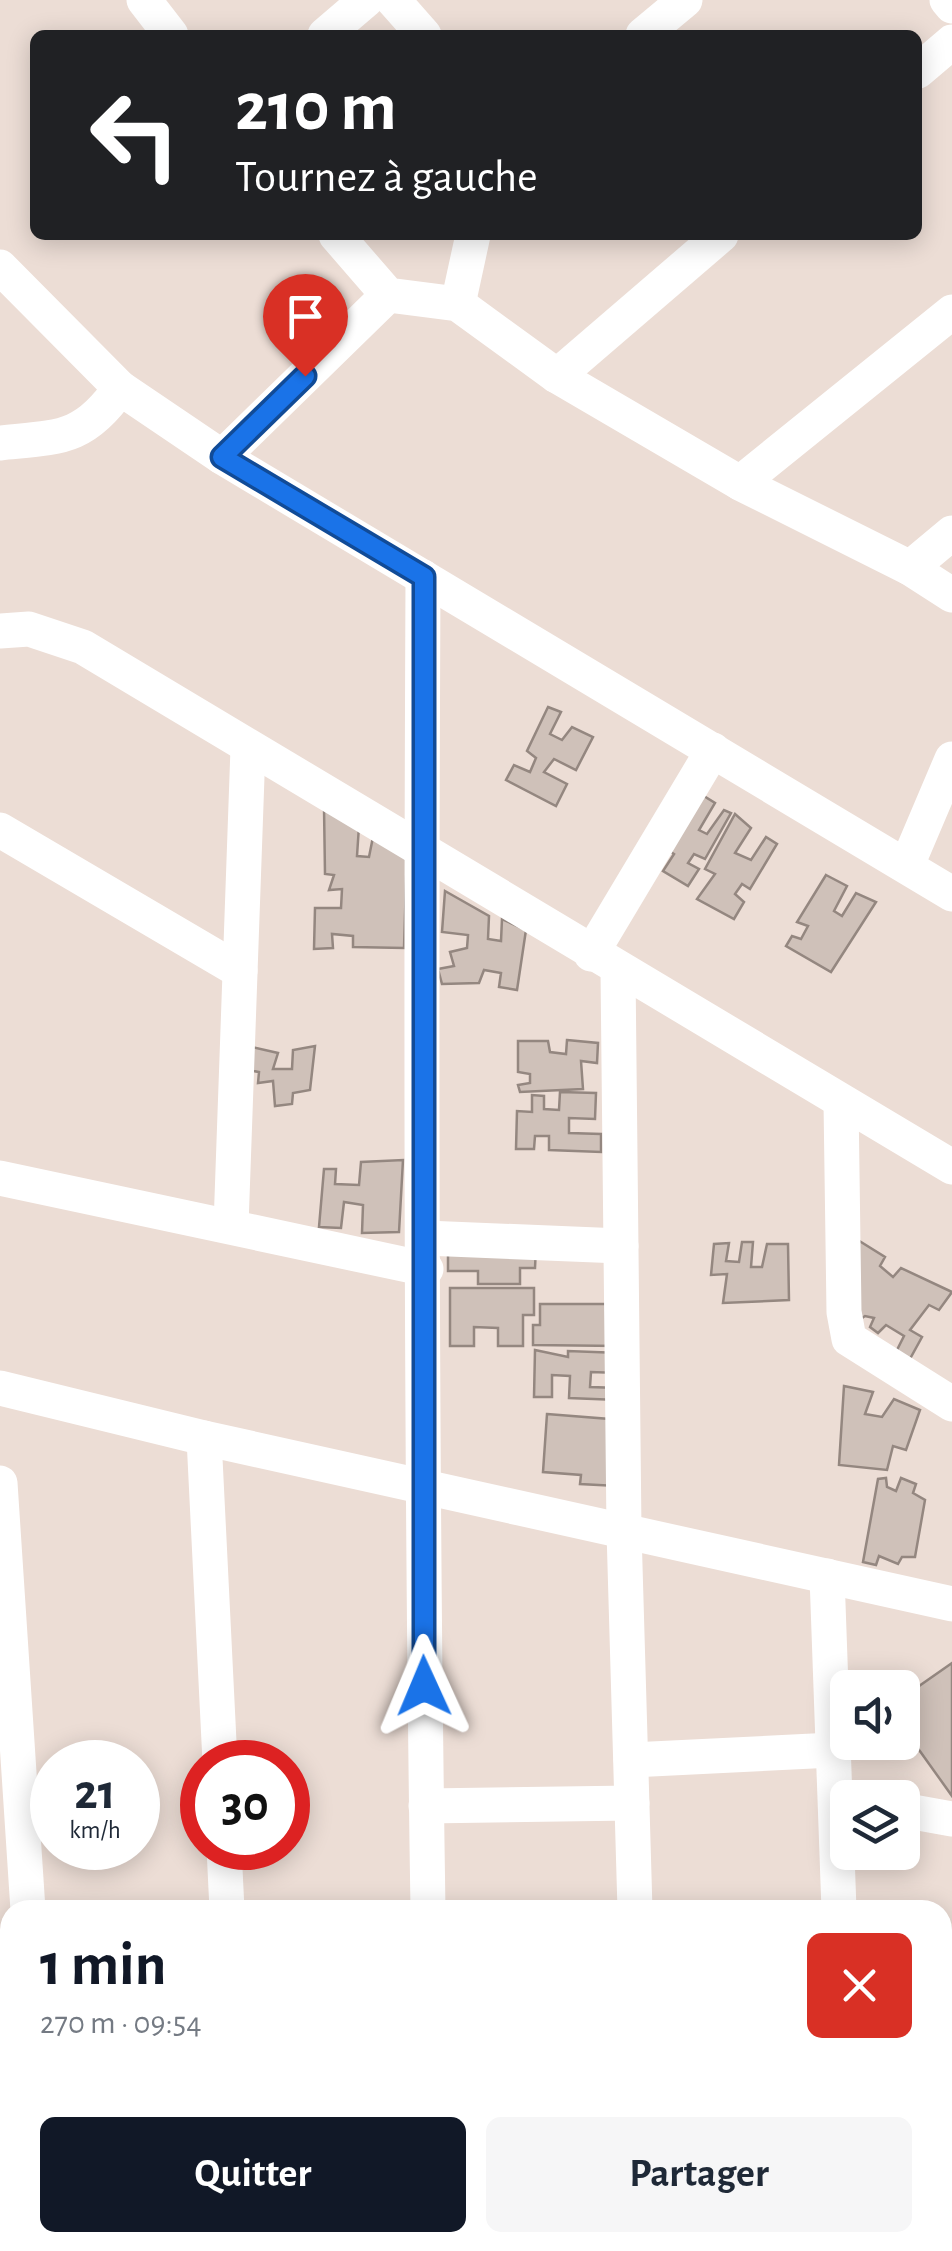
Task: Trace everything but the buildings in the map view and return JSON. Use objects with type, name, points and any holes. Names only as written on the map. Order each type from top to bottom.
[{"type":"street","points":[[144,0],[167,30]]},
{"type":"street","points":[[331,30],[366,0]]},
{"type":"street","points":[[393,0],[420,30]]},
{"type":"street","points":[[649,30],[686,0]]},
{"type":"street","points":[[922,68],[952,42]]},
{"type":"street","points":[[340,240],[388,295],[458,304],[558,376],[740,483],[910,568],[952,596]]},
{"type":"street","points":[[458,304],[472,240]]},
{"type":"street","points":[[558,376],[716,240]]},
{"type":"street","points":[[0,266],[120,388],[222,457],[952,894]]},
{"type":"street","points":[[222,457],[388,295]]},
{"type":"street","points":[[740,483],[952,312]]},
{"type":"street","points":[[0,443],[68,437],[99,418],[120,388]]},
{"type":"street","points":[[910,568],[952,532]]},
{"type":"street","points":[[424,577],[426,1253],[421,1486],[428,1900]]},
{"type":"street","points":[[0,631],[29,629],[83,647],[604,962],[952,1166]]},
{"type":"street","points":[[231,1226],[248,748]]},
{"type":"street","points":[[635,1900],[621,1246],[604,962],[713,750]]},
{"type":"street","points":[[906,865],[952,759]]},
{"type":"street","points":[[0,830],[240,971]]},
{"type":"street","points":[[841,1102],[844,1312],[849,1338],[952,1404]]},
{"type":"street","points":[[0,1178],[231,1226],[426,1253],[621,1246]]},
{"type":"street","points":[[0,1388],[204,1438],[952,1604]]},
{"type":"street","points":[[204,1438],[219,1740]]},
{"type":"street","points":[[0,1484],[27,1900]]},
{"type":"street","points":[[828,1576],[831,1670]]},
{"type":"street","points":[[631,1760],[830,1750]]},
{"type":"street","points":[[426,1806],[632,1802]]},
{"type":"street","points":[[920,1813],[952,1819]]},
{"type":"street","points":[[225,1870],[227,1900]]},
{"type":"street","points":[[839,1900],[840,1870]]},
{"type":"route","points":[[305,376],[222,457],[424,577],[424,1686]]}]
